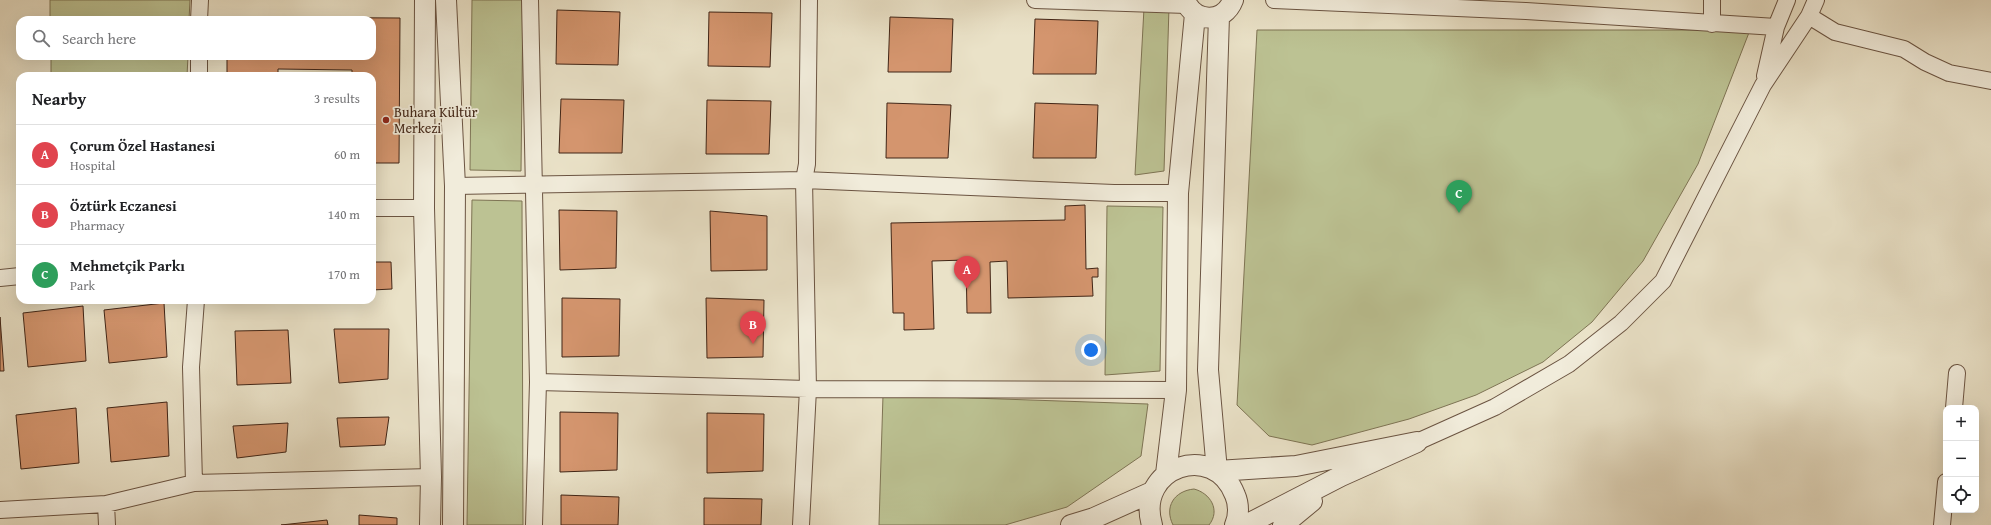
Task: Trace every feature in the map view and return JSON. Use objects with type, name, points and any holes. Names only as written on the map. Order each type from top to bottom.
[{"type":"street","points":[[199,16],[200,0]]},
{"type":"street","points":[[425,0],[424,208],[430,525]]},
{"type":"street","points":[[446,0],[455,186],[453,525]]},
{"type":"street","points":[[530,0],[538,382],[534,525]]},
{"type":"street","points":[[801,525],[808,389],[804,180],[807,164],[809,0]]},
{"type":"street","points":[[1036,0],[1189,6],[1207,18],[1219,16],[1228,10],[1235,0]]},
{"type":"street","points":[[1274,0],[1527,5],[1712,24],[1776,27]]},
{"type":"street","points":[[1712,0],[1712,24]]},
{"type":"street","points":[[1763,85],[1776,27],[1787,0]]},
{"type":"street","points":[[1246,525],[1341,476],[1495,407],[1569,364],[1621,323],[1663,281],[1763,85],[1809,16],[1816,0]]},
{"type":"street","points":[[1166,474],[1176,390],[1178,193],[1189,6]]},
{"type":"street","points":[[1217,471],[1208,370],[1219,16]]},
{"type":"street","points":[[1809,16],[1835,32],[1904,49],[1925,62],[1949,72],[1991,82]]},
{"type":"street","points":[[199,60],[199,72]]},
{"type":"street","points":[[455,186],[804,180],[1114,193],[1178,193]]},
{"type":"street","points":[[376,208],[424,208]]},
{"type":"street","points":[[0,278],[16,276]]},
{"type":"street","points":[[194,483],[191,367],[196,304]]},
{"type":"street","points":[[1954,405],[1957,373]]},
{"type":"street","points":[[538,382],[808,389],[1176,390]]},
{"type":"street","points":[[1217,471],[1296,466],[1417,442]]},
{"type":"street","points":[[1152,525],[1149,516],[1149,504],[1152,492],[1158,482],[1166,474],[1178,467],[1191,464],[1204,466],[1217,471],[1226,478],[1233,488],[1237,499],[1238,510],[1235,525]]},
{"type":"street","points":[[1282,525],[1341,476]]},
{"type":"street","points":[[0,510],[106,504],[194,483],[430,477]]},
{"type":"street","points":[[1071,525],[1094,518],[1152,492]]},
{"type":"street","points":[[106,504],[107,525]]},
{"type":"street","points":[[1942,525],[1943,513]]},
{"type":"green space","points":[[50,0],[190,0],[189,16],[50,16]]},
{"type":"green space","points":[[472,0],[523,0],[521,171],[470,170]]},
{"type":"green space","points":[[1169,7],[1164,171],[1135,175],[1144,8]]},
{"type":"green space","points":[[1257,30],[1750,30],[1698,164],[1643,261],[1592,322],[1543,362],[1476,395],[1409,419],[1312,445],[1269,436],[1237,405]]},
{"type":"green space","points":[[51,60],[188,60],[187,72],[51,72]]},
{"type":"green space","points":[[472,200],[522,201],[523,525],[467,525]]},
{"type":"green space","points":[[1107,206],[1163,207],[1160,371],[1105,375]]},
{"type":"green space","points":[[883,395],[1148,404],[1141,456],[1067,507],[1005,525],[879,525]]},
{"type":"green space","points":[[1194,489],[1205,494],[1212,503],[1214,514],[1209,525],[1173,525],[1170,518],[1170,506],[1176,497],[1181,493]]},
{"type":"building","points":[[557,10],[620,12],[618,65],[556,64]]},
{"type":"building","points":[[709,12],[772,13],[770,67],[708,66]]},
{"type":"building","points":[[890,17],[953,19],[951,72],[888,72]]},
{"type":"building","name":"Buhara Kültür Merkezi","points":[[376,18],[400,18],[399,163],[376,163],[376,72],[352,72],[352,70],[278,69],[278,72],[227,72],[227,60],[376,60]]},
{"type":"building","points":[[1035,19],[1098,21],[1096,74],[1033,74]]},
{"type":"building","points":[[561,99],[624,100],[622,153],[559,153]]},
{"type":"building","points":[[707,100],[771,101],[769,154],[706,154]]},
{"type":"building","points":[[887,103],[951,105],[948,158],[886,158]]},
{"type":"building","points":[[1035,103],[1098,105],[1096,158],[1033,158]]},
{"type":"building","points":[[1085,205],[1086,269],[1098,268],[1098,277],[1092,277],[1093,296],[1008,298],[1007,261],[990,262],[991,313],[967,313],[966,260],[932,261],[934,329],[904,330],[904,313],[893,313],[891,223],[1065,220],[1065,206]]},
{"type":"building","points":[[559,210],[617,211],[616,268],[560,270]]},
{"type":"building","points":[[710,211],[767,216],[767,270],[711,271]]},
{"type":"building","points":[[376,262],[391,262],[392,289],[376,290]]},
{"type":"building","points":[[562,298],[620,299],[619,356],[562,357]]},
{"type":"building","points":[[706,298],[764,300],[763,357],[707,358]]},
{"type":"building","points":[[164,304],[167,357],[109,363],[104,310]]},
{"type":"building","points":[[83,306],[86,361],[28,367],[23,313]]},
{"type":"building","points":[[0,317],[4,371],[0,371]]},
{"type":"building","points":[[334,329],[389,329],[388,379],[339,383]]},
{"type":"building","points":[[288,330],[291,383],[237,385],[235,331]]},
{"type":"building","points":[[167,402],[169,456],[111,462],[107,408]]},
{"type":"building","points":[[76,408],[79,463],[21,469],[16,415]]},
{"type":"building","points":[[560,412],[618,413],[617,470],[560,472]]},
{"type":"building","points":[[707,413],[764,414],[763,471],[707,473]]},
{"type":"building","points":[[389,417],[385,445],[340,447],[337,418]]},
{"type":"building","points":[[288,423],[286,452],[237,458],[233,426]]},
{"type":"building","points":[[561,495],[619,497],[618,525],[561,525]]},
{"type":"building","points":[[704,498],[762,499],[761,525],[704,525]]},
{"type":"building","points":[[359,515],[397,518],[397,525],[359,525]]},
{"type":"building","points":[[327,520],[328,525],[281,525]]},
{"type":"place","name":"Buhara Kültür Merkezi","points":[[386,120]]},
{"type":"place","name":"Mehmetçik Parkı","points":[[1459,213]]},
{"type":"place","name":"Çorum Özel Hastanesi","points":[[967,289]]},
{"type":"place","name":"Öztürk Eczanesi","points":[[753,344]]}]
